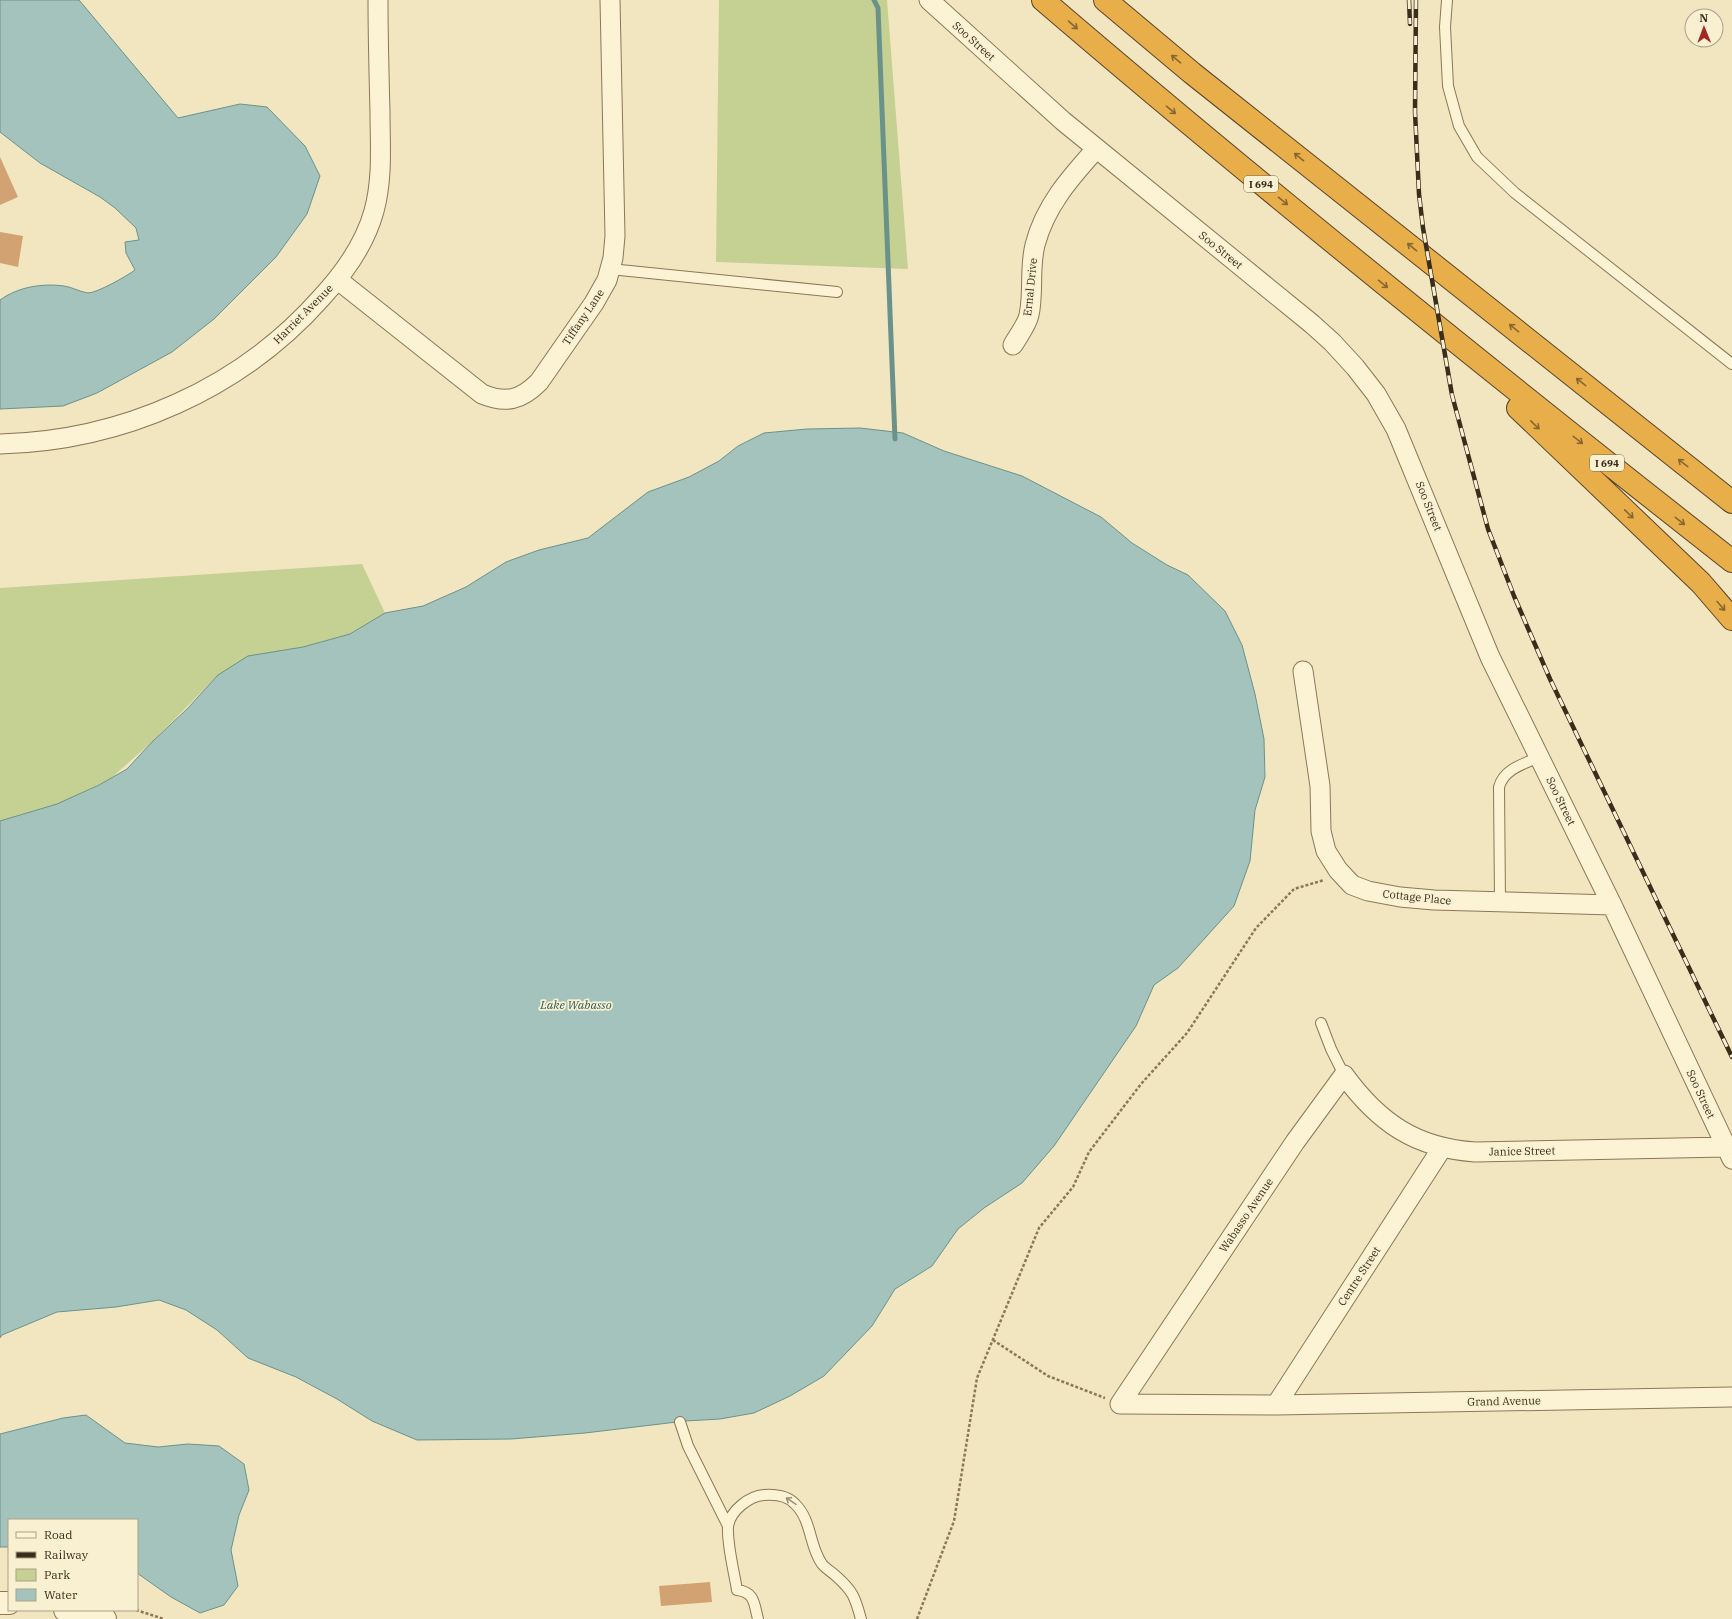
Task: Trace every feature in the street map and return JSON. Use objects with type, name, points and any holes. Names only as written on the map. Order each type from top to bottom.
[{"type":"highway","name":"I 694","points":[[1043,0],[1208,140],[1482,364],[1732,561]]},
{"type":"highway","points":[[1105,0],[1192,73],[1723,492],[1732,502]]},
{"type":"highway","points":[[1482,364],[1523,414],[1701,583],[1732,619]]},
{"type":"street","name":"Harriet Avenue","points":[[0,444],[55,440],[101,431],[145,418],[181,403],[215,385],[254,360],[290,330],[312,309],[338,280],[353,259],[365,236],[374,211],[379,184],[381,158],[378,0]]},
{"type":"street","name":"Tiffany Lane","points":[[338,280],[478,391],[493,398],[505,400],[519,397],[530,391],[539,382],[594,303],[607,280],[613,258],[615,236],[610,0]]},
{"type":"street","name":"Soo Street","points":[[929,0],[1063,121],[1312,324],[1332,342],[1355,367],[1376,394],[1396,429],[1490,657],[1612,905],[1729,1153]]},
{"type":"street","name":"Ernal Drive","points":[[1013,345],[1029,316],[1031,299],[1031,272],[1035,246],[1042,222],[1058,194],[1096,148]]},
{"type":"street","name":"Cottage Place","points":[[1304,671],[1320,786],[1321,831],[1326,852],[1338,870],[1352,885],[1368,891],[1407,898],[1612,905]]},
{"type":"street","name":"Janice Street","points":[[1344,1075],[1356,1090],[1386,1119],[1403,1132],[1423,1142],[1442,1148],[1475,1152],[1729,1153]]},
{"type":"street","name":"Wabasso Avenue","points":[[1120,1404],[1295,1142],[1344,1075]]},
{"type":"street","name":"Centre Street","points":[[1276,1405],[1442,1148]]},
{"type":"street","name":"Grand Avenue","points":[[1120,1404],[1276,1405],[1732,1397]]},
{"type":"street","points":[[69,1611],[105,1619]]},
{"type":"lane","points":[[1447,0],[1445,27],[1448,86],[1459,126],[1477,157],[1515,193],[1732,364]]},
{"type":"lane","points":[[610,269],[838,292]]},
{"type":"lane","points":[[1500,902],[1499,787],[1501,780],[1509,770],[1540,757]]},
{"type":"lane","points":[[1321,1023],[1331,1049],[1344,1075]]},
{"type":"lane","points":[[680,1422],[688,1446],[728,1526],[737,1590],[746,1591],[753,1598],[758,1619]]},
{"type":"lane","points":[[728,1526],[740,1505],[754,1496],[767,1494],[782,1496],[795,1503],[804,1515],[817,1555],[823,1565],[852,1591],[861,1619]]},
{"type":"path","points":[[917,1619],[954,1521],[977,1378],[1040,1228],[1073,1187],[1089,1152],[1141,1084],[1187,1033],[1256,928],[1294,889],[1322,881],[1338,870]]},
{"type":"path","points":[[993,1340],[1048,1376],[1120,1404]]},
{"type":"path","points":[[138,1611],[164,1619]]},
{"type":"green space","points":[[719,0],[887,0],[908,269],[716,262]]},
{"type":"green space","points":[[362,564],[385,613],[350,634],[303,647],[218,675],[152,742],[110,779],[57,805],[0,822],[0,588]]},
{"type":"water","points":[[0,0],[79,0],[178,118],[240,104],[267,107],[305,146],[320,176],[307,214],[276,257],[214,319],[172,352],[97,393],[63,406],[0,409],[0,300],[14,292],[30,287],[56,285],[70,287],[88,293],[105,287],[135,270],[126,253],[125,242],[139,240],[136,228],[115,208],[100,197],[40,163],[0,132]]},
{"type":"water","name":"Lake Wabasso","points":[[860,428],[903,433],[944,451],[1022,476],[1101,517],[1132,543],[1167,565],[1188,575],[1225,611],[1242,645],[1255,694],[1264,739],[1265,777],[1255,810],[1250,861],[1234,906],[1178,968],[1154,985],[1136,1026],[1054,1146],[1022,1183],[984,1208],[958,1229],[932,1266],[895,1289],[872,1326],[824,1376],[790,1396],[754,1413],[720,1419],[685,1421],[585,1433],[511,1439],[417,1440],[372,1421],[337,1399],[296,1377],[248,1358],[217,1330],[186,1310],[159,1300],[116,1307],[57,1312],[2,1335],[0,1338],[0,821],[57,804],[99,785],[127,769],[152,742],[188,708],[218,675],[248,656],[303,647],[350,634],[385,613],[423,606],[466,587],[506,562],[539,550],[588,538],[648,492],[689,477],[719,461],[738,446],[764,433],[807,429]]},
{"type":"water","points":[[86,1415],[125,1443],[158,1447],[188,1444],[219,1446],[244,1464],[249,1490],[239,1515],[231,1550],[238,1586],[224,1605],[200,1613],[171,1597],[138,1574],[138,1519],[8,1519],[8,1547],[0,1547],[0,1434],[63,1418]]},
{"type":"building","points":[[0,157],[18,197],[0,205]]},
{"type":"building","points":[[0,232],[23,236],[18,267],[0,263]]},
{"type":"building","points":[[710,1582],[712,1602],[661,1606],[659,1586]]},
{"type":"waterway","points":[[874,0],[878,8],[895,439]]},
{"type":"railway","points":[[1409,0],[1410,24]]},
{"type":"railway","points":[[1416,0],[1415,112],[1419,194],[1423,228],[1452,395],[1488,529],[1514,596],[1550,679],[1732,1057]]}]
